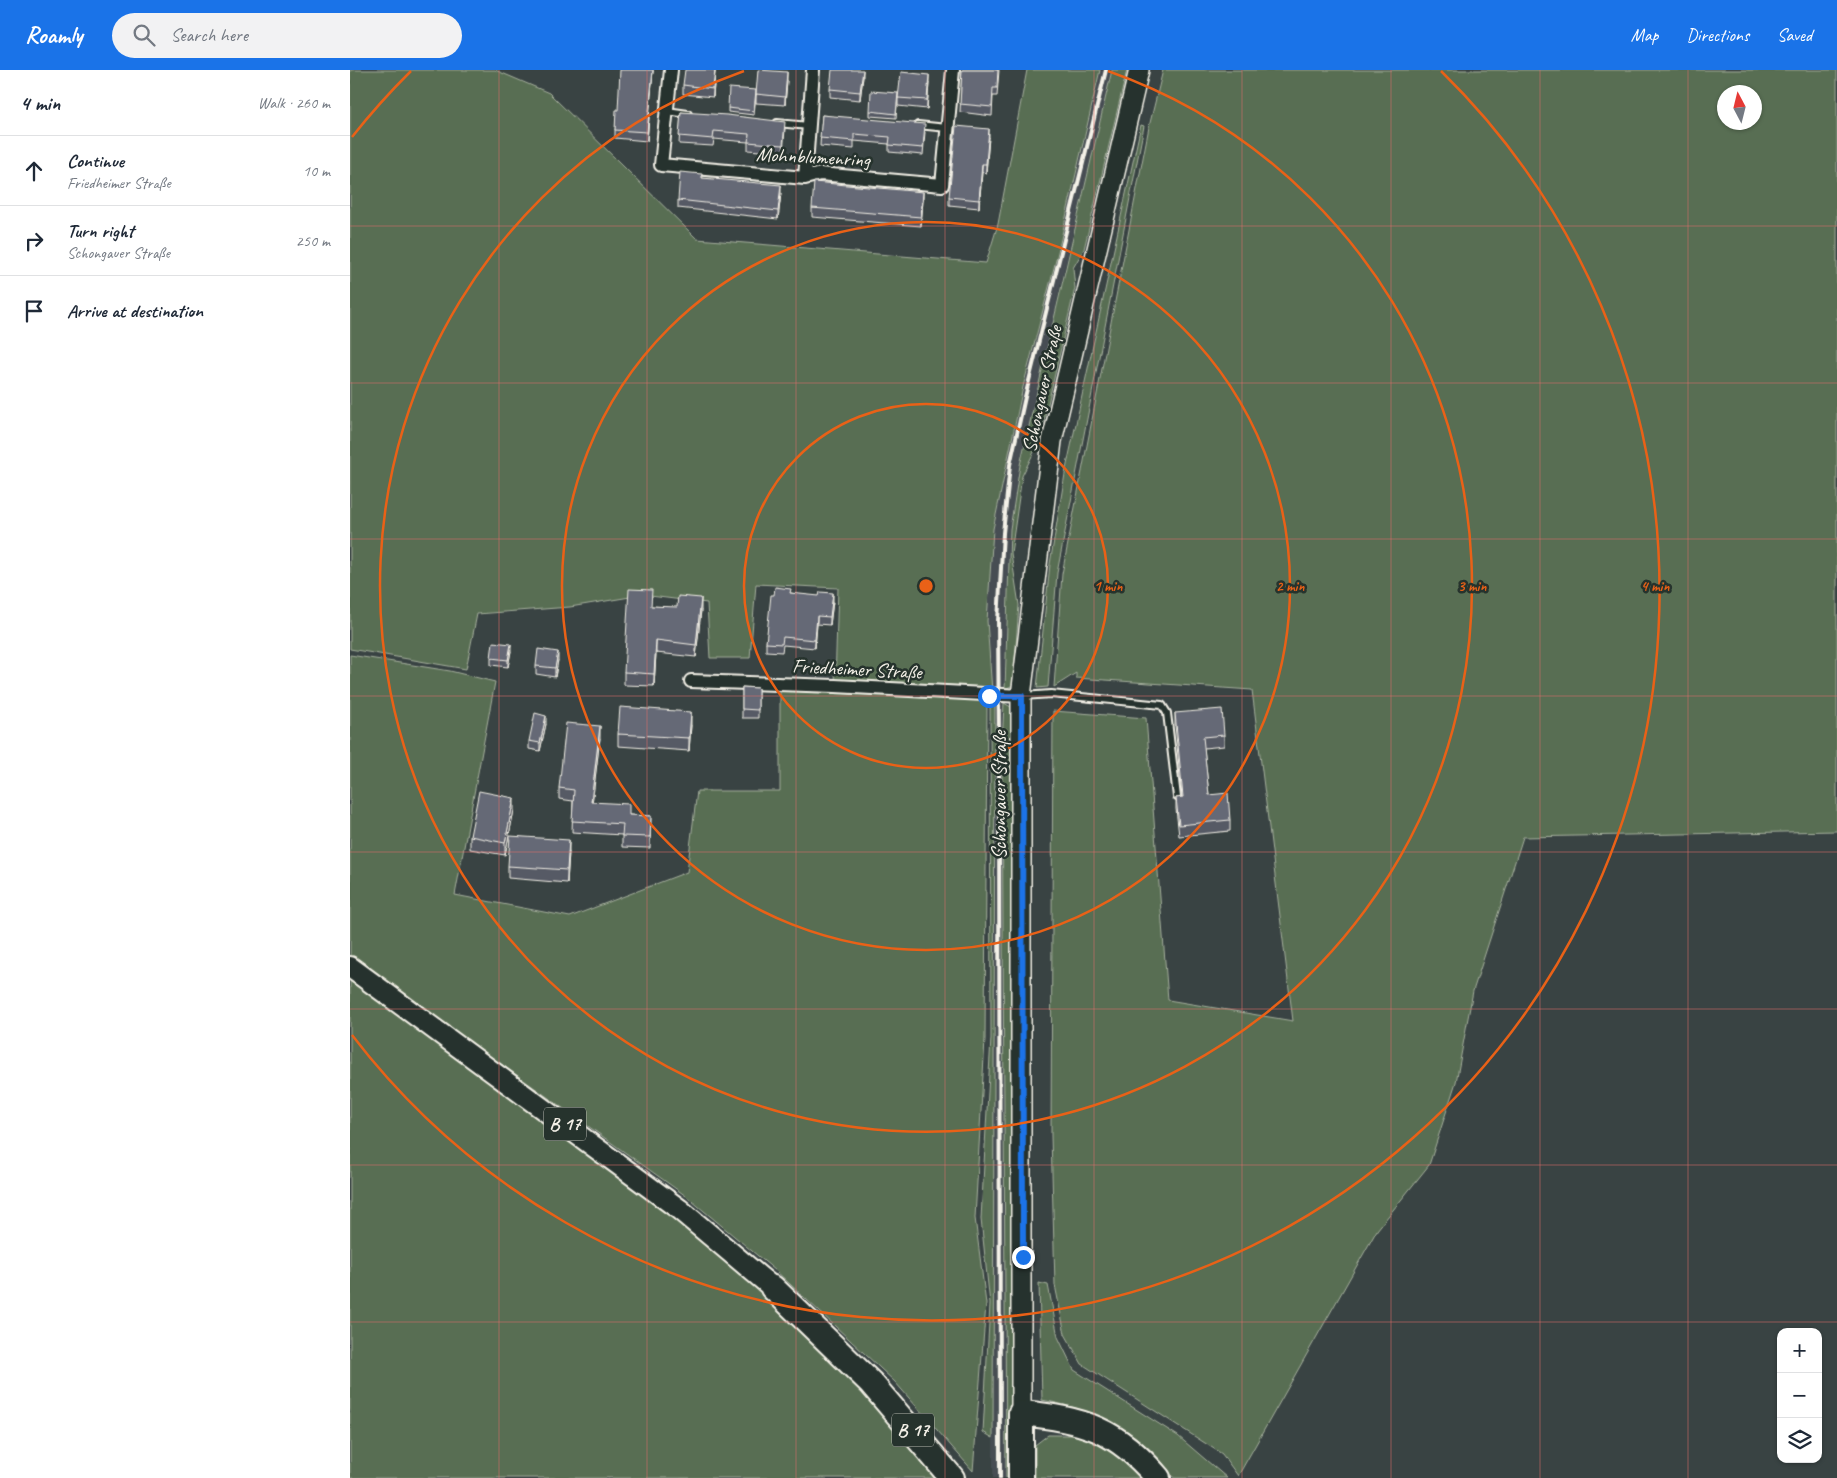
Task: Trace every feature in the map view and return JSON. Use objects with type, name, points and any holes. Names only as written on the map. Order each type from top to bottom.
[{"type":"highway","name":"B 17","points":[[773,1288],[871,1383],[952,1478]]},
{"type":"highway","points":[[1021,1478],[1021,1413],[1055,1416],[1085,1423],[1118,1439],[1138,1455],[1158,1478]]},
{"type":"main road","name":"Schongauer Straße","points":[[1021,1413],[1023,1257],[1022,696],[1052,441],[1139,70]]},
{"type":"main road","name":"B 17","points":[[350,967],[679,1209],[773,1288]]},
{"type":"street","name":"Mohnblumenring","points":[[671,70],[661,165],[805,178],[820,174],[942,184],[953,70]]},
{"type":"street","points":[[805,178],[813,119],[813,70]]},
{"type":"street","name":"Friedheimer Straße","points":[[691,681],[835,686],[1022,696]]},
{"type":"lane","points":[[667,112],[695,114]]},
{"type":"lane","points":[[771,122],[813,119]]},
{"type":"lane","points":[[908,124],[947,128]]},
{"type":"lane","points":[[1022,696],[1051,694],[1162,705],[1167,713],[1177,796]]},
{"type":"shaded area","points":[[1100,70],[1112,70],[1020,465],[1010,529],[1002,746],[1006,1151],[1006,1478],[993,1478],[994,851],[992,692],[987,621],[993,530],[1023,387],[1057,256]]},
{"type":"green space","points":[[350,70],[495,70],[549,93],[697,239],[986,263],[998,224],[1027,70],[1100,70],[1057,256],[1023,387],[993,529],[987,621],[992,692],[835,683],[838,588],[756,584],[750,658],[710,658],[707,603],[642,595],[570,607],[477,614],[466,669],[350,649]]},
{"type":"green space","points":[[1112,70],[1127,70],[1084,249],[1073,268],[1075,288],[1039,442],[1022,476],[1011,553],[1019,605],[1013,685],[1005,689],[1010,529],[1020,465]]},
{"type":"green space","points":[[1163,70],[1837,70],[1837,831],[1523,837],[1473,991],[1456,1082],[1429,1165],[1377,1230],[1238,1476],[1222,1454],[1082,1364],[1065,1334],[1055,1285],[1051,1135],[1053,711],[1146,718],[1168,1000],[1293,1021],[1252,690],[1076,678],[1076,673],[1054,687],[1062,574],[1149,127]]},
{"type":"green space","points":[[1141,125],[1144,126],[1057,573],[1048,687],[1037,688],[1050,564],[1065,474]]},
{"type":"green space","points":[[350,655],[450,671],[495,682],[455,895],[570,917],[687,872],[697,791],[780,791],[780,687],[987,698],[985,1039],[975,1218],[986,1304],[973,1471],[895,1382],[776,1271],[686,1196],[350,956]]},
{"type":"green space","points":[[990,702],[995,703],[993,1438],[983,1432],[990,1304],[981,1219],[991,1038]]},
{"type":"green space","points":[[1004,703],[1011,707],[1013,717],[1011,1310],[1013,1478],[1006,1478],[1002,746]]},
{"type":"green space","points":[[350,977],[472,1064],[763,1284],[947,1478],[350,1478]]},
{"type":"green space","points":[[1039,1283],[1048,1285],[1058,1337],[1074,1370],[1178,1436],[1227,1478],[1174,1478],[1147,1447],[1117,1425],[1082,1410],[1042,1400]]},
{"type":"green space","points":[[1048,1435],[1076,1435],[1111,1444],[1146,1478],[1035,1478],[1035,1445]]},
{"type":"building","points":[[620,70],[653,70],[647,132],[615,130]]},
{"type":"building","points":[[685,70],[715,70],[713,89],[683,85]]},
{"type":"building","points":[[758,70],[787,72],[785,97],[756,94]]},
{"type":"building","points":[[832,70],[863,70],[860,92],[830,89]]},
{"type":"building","points":[[962,70],[998,70],[997,88],[993,88],[992,107],[960,104]]},
{"type":"building","points":[[901,72],[929,75],[927,100],[898,98]]},
{"type":"building","points":[[729,88],[756,90],[754,111],[728,108]]},
{"type":"building","points":[[871,91],[898,93],[896,114],[870,111]]},
{"type":"building","points":[[681,112],[785,122],[783,145],[748,142],[749,134],[714,131],[713,139],[679,136]]},
{"type":"building","points":[[822,115],[925,124],[923,148],[889,145],[890,137],[854,134],[854,141],[820,138]]},
{"type":"building","points":[[956,126],[989,129],[986,164],[982,164],[979,200],[949,197]]},
{"type":"building","points":[[680,172],[702,174],[702,178],[781,185],[778,211],[678,200]]},
{"type":"building","points":[[814,182],[923,192],[921,217],[812,208]]},
{"type":"building","points":[[775,587],[791,589],[790,593],[819,596],[820,592],[833,593],[830,617],[817,616],[815,640],[783,637],[782,644],[766,643],[771,595],[774,595]]},
{"type":"building","points":[[629,589],[652,590],[651,606],[677,607],[678,596],[701,598],[696,645],[656,640],[654,674],[624,672]]},
{"type":"building","points":[[493,642],[511,644],[508,660],[491,658]]},
{"type":"building","points":[[538,649],[558,652],[555,668],[536,666]]},
{"type":"building","points":[[742,687],[758,688],[758,710],[742,709]]},
{"type":"building","points":[[620,707],[691,712],[689,738],[618,734]]},
{"type":"building","points":[[1222,709],[1224,735],[1203,737],[1209,795],[1228,793],[1230,820],[1179,825],[1176,798],[1183,797],[1175,713]]},
{"type":"building","points":[[535,713],[546,716],[540,743],[529,741]]},
{"type":"building","points":[[566,723],[600,726],[591,802],[629,804],[629,815],[651,816],[650,837],[622,836],[623,824],[572,821],[574,790],[559,788]]},
{"type":"building","points":[[479,791],[514,798],[505,843],[470,836]]},
{"type":"building","points":[[510,836],[569,840],[567,870],[508,866]]},
{"type":"railway","points":[[1000,1478],[998,621],[1003,533],[1010,465],[1025,397],[1106,70]]},
{"type":"route","points":[[989,696],[1022,696],[1021,1181],[1023,1257]]}]
